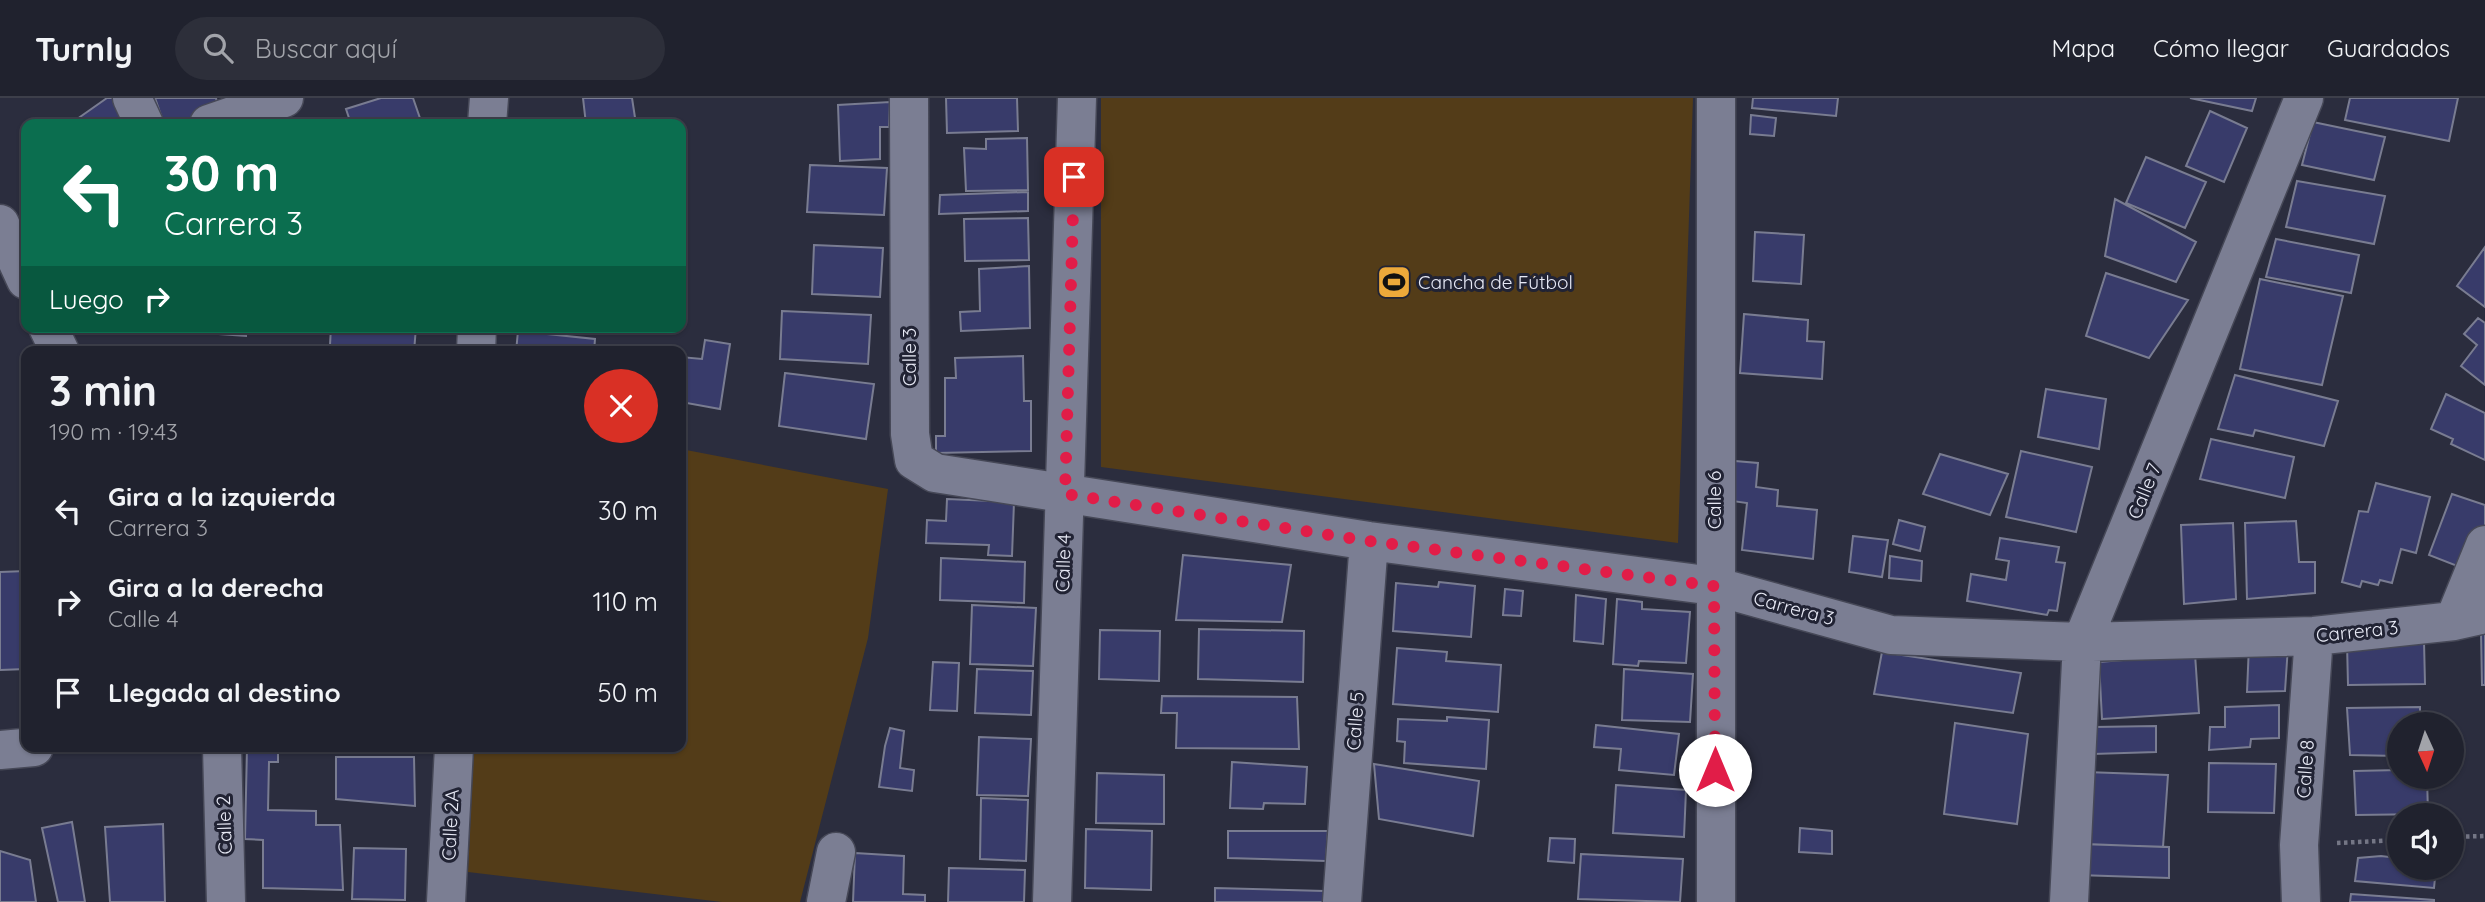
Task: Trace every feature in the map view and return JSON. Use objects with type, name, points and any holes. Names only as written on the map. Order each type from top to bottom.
[{"type":"street","points":[[132,98],[142,119]]},
{"type":"street","points":[[223,119],[284,98]]},
{"type":"street","points":[[487,119],[489,98]]},
{"type":"street","name":"Calle 3","points":[[909,98],[909,434],[914,460],[935,473],[1065,494]]},
{"type":"street","name":"Calle 4","points":[[1052,902],[1077,98]]},
{"type":"street","name":"Calle 6","points":[[1716,98],[1716,902]]},
{"type":"street","name":"Calle 7","points":[[2068,902],[2082,642],[2304,98]]},
{"type":"street","points":[[0,225],[21,269]]},
{"type":"street","name":"Carrera 3","points":[[1065,494],[1369,541],[1714,586],[1891,635],[2082,642],[2314,636],[2470,618]]},
{"type":"street","name":"Calle 5","points":[[1342,902],[1369,541]]},
{"type":"street","points":[[2470,618],[2485,545]]},
{"type":"street","name":"Calle 8","points":[[2301,902],[2299,845],[2314,636]]},
{"type":"street","points":[[0,750],[21,748]]},
{"type":"street","name":"Calle 2","points":[[222,752],[226,902]]},
{"type":"street","name":"Calle 2A","points":[[446,902],[454,752]]},
{"type":"street","points":[[826,902],[836,852]]},
{"type":"path","points":[[2464,836],[2485,835]]},
{"type":"path","points":[[2299,845],[2387,841]]},
{"type":"shaded area","name":"Cancha de Fútbol","points":[[1101,98],[1693,98],[1678,543],[1101,467]]},
{"type":"shaded area","points":[[686,450],[888,489],[868,638],[800,902],[722,902],[468,872],[474,752],[686,752]]},
{"type":"building","points":[[107,98],[119,98],[130,119],[77,119]]},
{"type":"building","points":[[155,98],[216,98],[219,111],[191,119],[162,119]]},
{"type":"building","points":[[381,98],[413,98],[420,119],[349,119],[346,109]]},
{"type":"building","points":[[583,98],[632,98],[635,119],[585,119]]},
{"type":"building","points":[[946,98],[1017,98],[1018,131],[947,133]]},
{"type":"building","points":[[1753,98],[1838,98],[1836,116],[1752,108]]},
{"type":"building","points":[[2190,98],[2256,98],[2252,111]]},
{"type":"building","points":[[2350,98],[2458,98],[2449,141],[2345,120]]},
{"type":"building","points":[[890,102],[889,127],[880,127],[880,159],[840,161],[838,105]]},
{"type":"building","points":[[2210,111],[2247,128],[2224,182],[2186,166]]},
{"type":"building","points":[[1751,115],[1776,118],[1774,136],[1750,134]]},
{"type":"building","points":[[2313,122],[2385,137],[2374,180],[2302,165]]},
{"type":"building","points":[[1027,138],[1028,190],[966,191],[964,148],[986,149],[986,139]]},
{"type":"building","points":[[2146,157],[2206,182],[2185,228],[2126,203]]},
{"type":"building","points":[[810,165],[887,168],[884,215],[807,212]]},
{"type":"building","points":[[2297,181],[2385,196],[2374,244],[2286,227]]},
{"type":"building","points":[[1028,192],[1028,211],[939,214],[940,195]]},
{"type":"building","points":[[2115,199],[2196,242],[2176,282],[2105,256]]},
{"type":"building","points":[[1028,218],[1029,260],[965,261],[964,219]]},
{"type":"building","points":[[1755,232],[1804,235],[1801,284],[1753,281]]},
{"type":"building","points":[[2276,239],[2359,255],[2351,293],[2266,277]]},
{"type":"building","points":[[814,245],[883,248],[880,297],[812,294]]},
{"type":"building","points":[[2485,247],[2485,307],[2457,286]]},
{"type":"building","points":[[1029,266],[1030,328],[961,331],[960,312],[980,311],[979,269]]},
{"type":"building","points":[[2106,273],[2188,300],[2149,358],[2086,336]]},
{"type":"building","points":[[2260,279],[2343,296],[2322,385],[2240,369]]},
{"type":"building","points":[[782,311],[871,315],[868,364],[780,359]]},
{"type":"building","points":[[1744,314],[1808,320],[1807,341],[1824,342],[1822,379],[1740,373]]},
{"type":"building","points":[[2478,318],[2485,323],[2485,385],[2461,366],[2477,345],[2464,334]]},
{"type":"building","points":[[204,333],[246,333],[246,336]]},
{"type":"building","points":[[331,333],[416,333],[414,346],[330,345]]},
{"type":"building","points":[[518,333],[595,339],[594,346],[517,346]]},
{"type":"building","points":[[705,340],[730,344],[720,409],[686,403],[686,357],[702,359]]},
{"type":"building","points":[[1023,356],[1024,401],[1031,401],[1031,451],[936,453],[936,436],[945,436],[945,378],[956,378],[955,358]]},
{"type":"building","points":[[785,373],[874,384],[866,439],[779,426]]},
{"type":"building","points":[[2235,375],[2338,401],[2324,446],[2255,430],[2253,436],[2218,429]]},
{"type":"building","points":[[2046,389],[2106,399],[2099,449],[2038,437]]},
{"type":"building","points":[[2446,394],[2485,413],[2485,460],[2451,444],[2453,439],[2431,429]]},
{"type":"building","points":[[2211,439],[2294,457],[2285,498],[2200,479]]},
{"type":"building","points":[[2021,451],[2092,467],[2076,532],[2006,517]]},
{"type":"building","points":[[1940,454],[2008,474],[1990,515],[1923,494]]},
{"type":"building","points":[[1735,461],[1758,463],[1756,487],[1778,490],[1777,506],[1817,510],[1813,559],[1742,550],[1747,503],[1732,501]]},
{"type":"building","points":[[2376,483],[2430,497],[2416,553],[2401,549],[2392,583],[2380,580],[2378,585],[2362,581],[2360,587],[2342,582],[2359,511],[2368,512]]},
{"type":"building","points":[[2452,494],[2485,505],[2485,531],[2470,571],[2429,555]]},
{"type":"building","points":[[947,499],[1014,502],[1012,556],[988,555],[989,545],[926,543],[927,520],[946,521]]},
{"type":"building","points":[[1899,520],[1925,527],[1920,551],[1893,544]]},
{"type":"building","points":[[2296,521],[2299,562],[2315,562],[2315,593],[2247,599],[2245,523]]},
{"type":"building","points":[[2233,523],[2236,599],[2184,604],[2181,525]]},
{"type":"building","points":[[1853,536],[1888,540],[1882,577],[1849,572]]},
{"type":"building","points":[[2000,538],[2059,547],[2056,562],[2065,563],[2057,611],[2049,610],[2047,615],[1967,601],[1971,574],[2006,580],[2009,561],[1996,559]]},
{"type":"building","points":[[1183,555],[1291,565],[1282,622],[1176,620]]},
{"type":"building","points":[[1890,556],[1922,561],[1921,581],[1889,578]]},
{"type":"building","points":[[941,558],[1025,562],[1024,603],[940,600]]},
{"type":"building","points":[[21,571],[21,669],[0,670],[0,572]]},
{"type":"building","points":[[1439,582],[1475,586],[1471,637],[1393,631],[1396,583],[1438,587]]},
{"type":"building","points":[[1505,589],[1523,591],[1521,616],[1503,615]]},
{"type":"building","points":[[1576,595],[1606,599],[1603,644],[1574,641]]},
{"type":"building","points":[[1617,599],[1642,602],[1642,609],[1690,612],[1686,663],[1639,661],[1638,666],[1613,664]]},
{"type":"building","points":[[972,605],[1036,608],[1033,666],[970,664]]},
{"type":"building","points":[[1199,629],[1304,631],[1303,682],[1198,679]]},
{"type":"building","points":[[1100,630],[1160,631],[1159,681],[1099,679]]},
{"type":"building","points":[[2481,632],[2485,632],[2485,685],[2482,685]]},
{"type":"building","points":[[2424,641],[2425,684],[2348,685],[2347,643]]},
{"type":"building","points":[[2249,645],[2288,646],[2285,691],[2247,692]]},
{"type":"building","points":[[1397,648],[1447,652],[1446,661],[1501,665],[1498,712],[1393,704]]},
{"type":"building","points":[[1882,652],[2021,673],[2013,713],[1874,694]]},
{"type":"building","points":[[2195,654],[2199,713],[2102,719],[2099,662]]},
{"type":"building","points":[[933,662],[959,663],[957,711],[930,710]]},
{"type":"building","points":[[977,669],[1033,671],[1031,715],[975,713]]},
{"type":"building","points":[[1624,669],[1693,674],[1690,722],[1622,720]]},
{"type":"building","points":[[1162,696],[1297,697],[1299,749],[1176,748],[1177,713],[1161,713]]},
{"type":"building","points":[[2279,705],[2279,738],[2251,739],[2250,747],[2209,750],[2210,727],[2225,727],[2225,707]]},
{"type":"building","points":[[2420,707],[2420,712],[2387,712],[2387,756],[2350,755],[2347,708]]},
{"type":"building","points":[[1447,717],[1489,720],[1486,769],[1404,763],[1405,742],[1397,741],[1398,719],[1447,721]]},
{"type":"building","points":[[1955,723],[2028,734],[2017,824],[1944,814]]},
{"type":"building","points":[[1596,725],[1679,734],[1674,775],[1619,770],[1621,749],[1594,747]]},
{"type":"building","points":[[2156,726],[2156,752],[2093,754],[2094,727]]},
{"type":"building","points":[[890,728],[904,731],[900,768],[914,770],[912,791],[879,787]]},
{"type":"building","points":[[979,737],[1031,739],[1028,796],[977,795]]},
{"type":"building","points":[[247,752],[278,752],[278,762],[269,762],[268,810],[316,811],[316,825],[340,825],[343,890],[263,888],[263,840],[245,839]]},
{"type":"building","points":[[336,757],[414,757],[415,806],[336,799]]},
{"type":"building","points":[[1232,762],[1307,767],[1305,804],[1264,803],[1263,809],[1230,808]]},
{"type":"building","points":[[2209,763],[2276,764],[2274,813],[2208,812]]},
{"type":"building","points":[[1374,764],[1479,781],[1473,836],[1379,819]]},
{"type":"building","points":[[2387,770],[2387,789],[2427,789],[2428,803],[2387,803],[2387,815],[2356,815],[2354,771]]},
{"type":"building","points":[[2086,772],[2168,775],[2163,847],[2086,844]]},
{"type":"building","points":[[1097,773],[1164,775],[1164,824],[1096,823]]},
{"type":"building","points":[[1616,785],[1686,790],[1684,837],[1613,833]]},
{"type":"building","points":[[981,798],[1028,800],[1026,861],[980,859]]},
{"type":"building","points":[[72,822],[85,902],[58,902],[42,828]]},
{"type":"building","points":[[163,824],[165,902],[110,902],[105,827]]},
{"type":"building","points":[[1800,828],[1832,831],[1832,854],[1799,852]]},
{"type":"building","points":[[1086,829],[1152,831],[1151,890],[1085,888]]},
{"type":"building","points":[[1228,831],[1328,831],[1326,861],[1228,858]]},
{"type":"building","points":[[1550,838],[1575,839],[1574,863],[1548,861]]},
{"type":"building","points":[[2080,844],[2169,847],[2169,878],[2078,875]]},
{"type":"building","points":[[354,848],[406,849],[405,900],[352,899]]},
{"type":"building","points":[[0,851],[30,860],[36,902],[0,902]]},
{"type":"building","points":[[855,853],[904,856],[903,894],[925,895],[925,902],[853,902]]},
{"type":"building","points":[[1581,854],[1683,859],[1680,902],[1578,899]]},
{"type":"building","points":[[2387,857],[2387,880],[2435,880],[2434,888],[2355,881],[2358,858]]},
{"type":"building","points":[[949,868],[1025,870],[1024,902],[948,902]]},
{"type":"building","points":[[1215,888],[1324,891],[1323,902],[1215,902]]},
{"type":"building","points":[[2351,894],[2434,900],[2434,902],[2350,902]]},
{"type":"place","name":"Cancha de Fútbol","points":[[1394,282]]},
{"type":"route","points":[[1074,177],[1065,494],[1369,541],[1714,586],[1715,770]]}]
